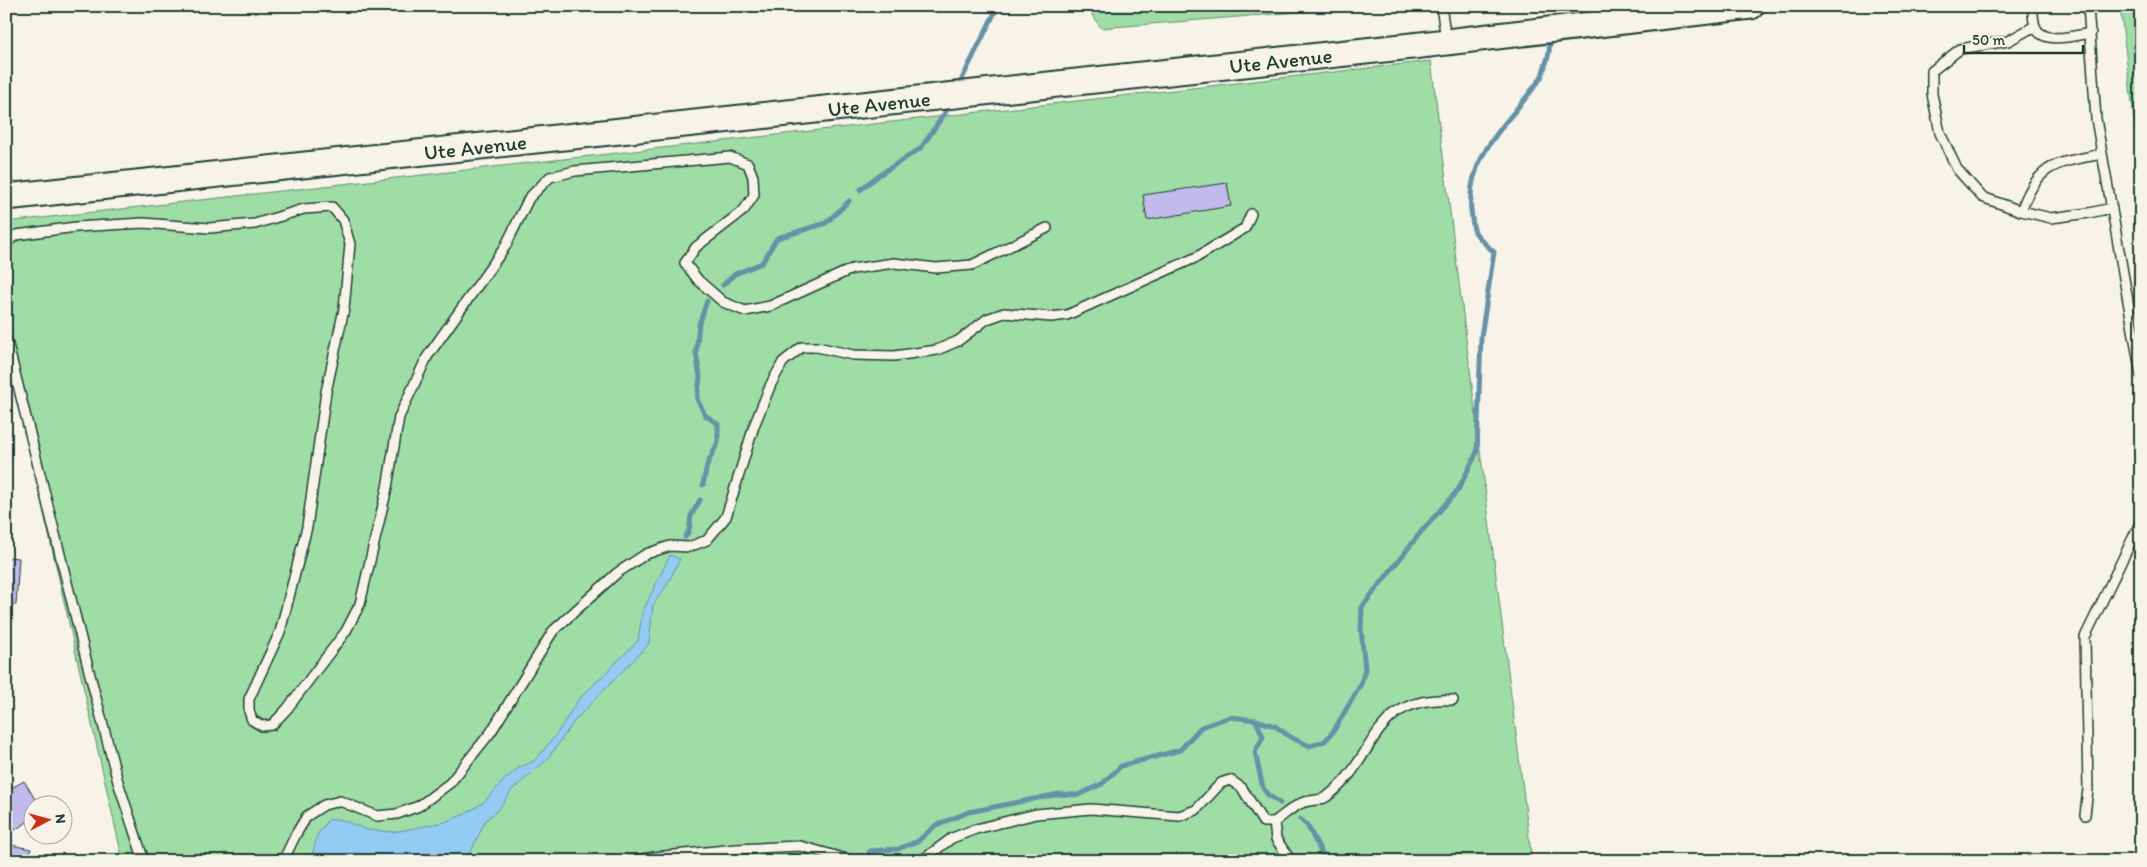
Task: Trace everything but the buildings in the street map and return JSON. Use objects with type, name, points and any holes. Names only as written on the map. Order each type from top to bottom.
[{"type":"main road","name":"Ute Avenue","points":[[6,197],[1446,42],[1751,6]]},
{"type":"lane","points":[[1441,6],[1446,42]]},
{"type":"lane","points":[[2032,6],[2035,26],[2040,34],[2051,38],[2091,33]]},
{"type":"lane","points":[[2088,6],[2096,119],[2141,375]]},
{"type":"lane","points":[[2035,26],[2008,41],[1960,49],[1932,71],[1932,94],[1940,133],[1956,169],[1982,197],[2021,211],[2051,218],[2112,208]]},
{"type":"lane","points":[[2021,211],[2029,190],[2048,168],[2064,162],[2102,154]]},
{"type":"lane","points":[[6,243],[16,235],[76,227],[143,223],[209,228],[255,224],[313,209],[332,208],[343,220],[350,244],[349,272],[344,309],[326,392],[306,527],[280,632],[249,699],[248,711],[252,720],[262,726],[272,725],[287,709],[346,631],[360,604],[387,488],[399,417],[427,357],[505,247],[529,198],[550,177],[575,171],[730,157],[748,164],[753,178],[754,195],[744,210],[696,247],[685,263],[698,280],[722,302],[745,311],[770,306],[852,269],[894,262],[936,268],[972,265],[1047,228]]},
{"type":"lane","points":[[283,861],[307,816],[324,805],[340,801],[378,816],[397,814],[419,806],[450,783],[491,732],[553,631],[617,573],[646,554],[670,546],[689,547],[707,540],[726,517],[754,426],[771,384],[783,362],[802,347],[818,347],[853,355],[894,356],[937,350],[958,341],[986,319],[1004,313],[1051,317],[1067,316],[1197,257],[1245,228],[1251,214]]},
{"type":"lane","points":[[6,336],[91,680],[118,782],[144,861]]},
{"type":"lane","points":[[2085,815],[2088,789],[2085,637],[2141,521]]},
{"type":"lane","points":[[921,861],[952,838],[976,829],[1036,814],[1091,809],[1179,816],[1196,810],[1221,784],[1230,780],[1242,788],[1263,822],[1274,822],[1301,803],[1324,798],[1346,778],[1380,728],[1404,707],[1435,699],[1453,700]]},
{"type":"lane","points":[[1274,822],[1276,838],[1291,861]]},
{"type":"lane","points":[[631,861],[736,849],[800,846],[853,861]]},
{"type":"green space","points":[[1086,6],[1373,6],[1101,28]]},
{"type":"green space","points":[[2120,6],[2141,6],[2141,177]]},
{"type":"green space","points":[[1431,61],[1532,861],[123,861],[6,346],[6,222]]},
{"type":"water","points":[[670,555],[680,559],[667,585],[653,605],[649,644],[576,719],[547,760],[512,790],[499,809],[486,820],[466,861],[311,861],[317,835],[328,820],[340,819],[367,830],[394,832],[445,822],[465,814],[484,802],[505,779],[520,767],[534,761],[556,735],[578,700],[638,641],[642,613]]},
{"type":"waterway","points":[[961,81],[998,6]]},
{"type":"waterway","points":[[1565,20],[1568,6]]},
{"type":"waterway","points":[[865,861],[870,851],[898,849],[918,841],[936,825],[969,812],[1059,794],[1078,795],[1102,784],[1121,766],[1180,750],[1201,727],[1230,717],[1256,720],[1275,726],[1292,738],[1310,746],[1325,741],[1333,732],[1361,684],[1365,669],[1361,629],[1362,607],[1421,532],[1458,490],[1477,452],[1481,337],[1494,252],[1474,230],[1471,210],[1471,189],[1476,171],[1494,138],[1542,76],[1551,43]]},
{"type":"waterway","points":[[860,190],[879,175],[921,148],[949,107]]},
{"type":"waterway","points":[[723,285],[735,274],[762,263],[777,238],[826,223],[849,201]]},
{"type":"waterway","points":[[703,485],[707,465],[718,442],[718,424],[705,415],[697,399],[700,377],[696,352],[699,324],[707,301]]},
{"type":"waterway","points":[[685,537],[689,531],[691,516],[700,500]]},
{"type":"waterway","points":[[1256,720],[1263,737],[1255,752],[1263,788],[1268,795],[1280,803]]},
{"type":"waterway","points":[[1300,819],[1307,825],[1326,861]]}]
